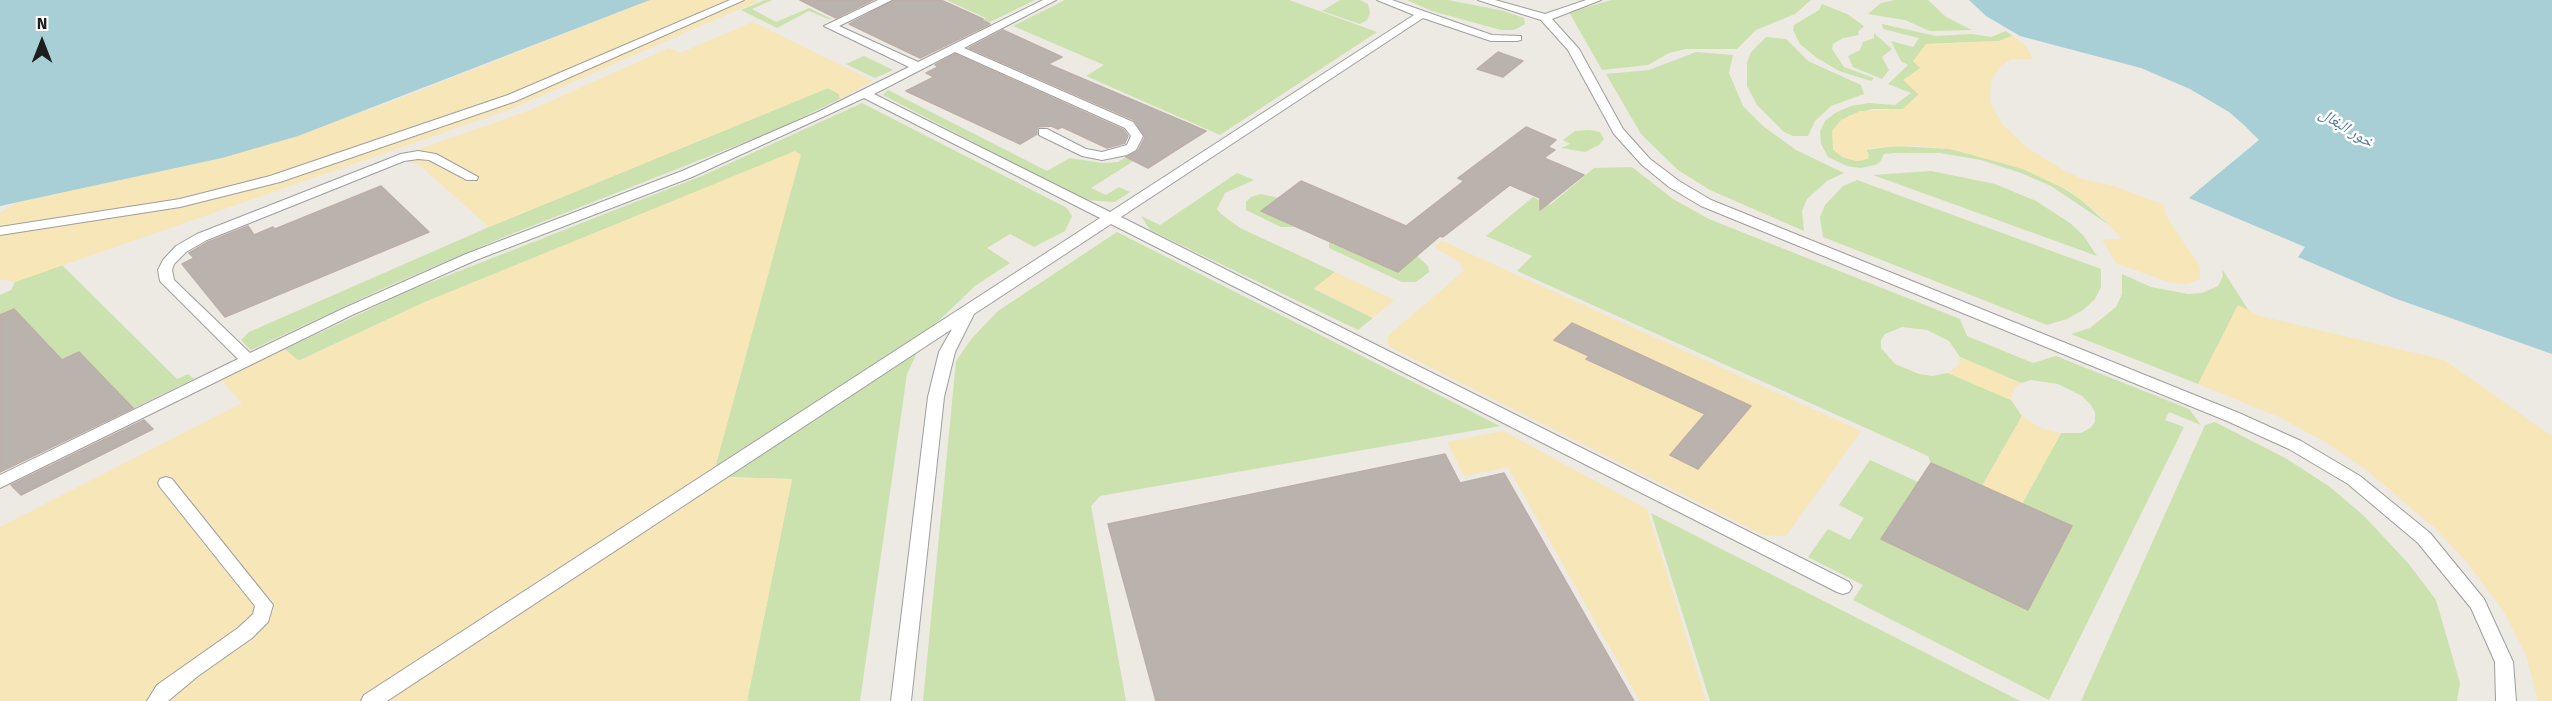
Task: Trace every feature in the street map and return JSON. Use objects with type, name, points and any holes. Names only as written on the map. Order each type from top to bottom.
[{"type":"lane","points":[[0,231],[180,203],[275,179],[512,98],[739,0]]},
{"type":"lane","points":[[887,0],[830,26],[918,67]]},
{"type":"lane","points":[[0,482],[347,312],[471,257],[687,174],[865,94],[1050,0]]},
{"type":"lane","points":[[1382,0],[1491,38],[1517,38]]},
{"type":"lane","points":[[1483,0],[1545,18],[1573,50],[1618,131],[1646,162],[1674,184],[1706,203],[2233,417],[2295,445],[2354,480],[2424,538],[2478,604],[2504,662],[2506,701]]},
{"type":"lane","points":[[1545,18],[1596,0]]},
{"type":"lane","points":[[371,701],[1108,216],[1422,14]]},
{"type":"lane","points":[[955,48],[1129,125],[1137,136],[1132,147],[1124,152],[1102,156],[1082,152],[1043,132]]},
{"type":"lane","points":[[865,94],[1843,587]]},
{"type":"lane","points":[[248,360],[167,281],[165,270],[168,263],[182,249],[202,237],[401,158],[418,155],[432,157],[472,177]]},
{"type":"lane","points":[[901,701],[936,397],[947,352],[969,308]]},
{"type":"lane","points":[[157,701],[164,691],[191,670],[245,633],[262,617],[264,605],[166,483]]},
{"type":"green space","points":[[765,0],[772,0],[752,9],[776,22],[809,8],[832,19],[809,11],[777,28],[741,10]]},
{"type":"green space","points":[[946,0],[1035,0],[980,27],[974,24],[986,18]]},
{"type":"green space","points":[[1065,0],[1289,0],[1377,32],[1220,135],[1086,76],[1104,65],[1013,26]]},
{"type":"green space","points":[[1340,0],[1360,0],[1368,4],[1370,13],[1367,20],[1360,24],[1322,11]]},
{"type":"green space","points":[[1407,0],[1448,0],[1504,11],[1524,18],[1525,24],[1514,30],[1501,30],[1432,11]]},
{"type":"green space","points":[[1612,0],[1811,0],[1795,14],[1756,30],[1737,49],[1686,49],[1669,53],[1648,65],[1602,70],[1569,12]]},
{"type":"green space","points":[[1894,0],[1928,0],[1946,17],[1972,30],[1930,31],[1905,20],[1868,14],[1881,3]]},
{"type":"green space","points":[[1822,4],[1847,14],[1864,26],[1858,32],[1859,35],[1843,38],[1833,44],[1832,49],[1844,67],[1874,78],[1871,81],[1839,71],[1817,58],[1800,44],[1793,30],[1794,25],[1819,10]]},
{"type":"green space","points":[[1882,24],[1936,36],[1972,34],[1991,37],[2006,31],[2012,36],[1999,41],[1926,44],[1920,68],[1919,94],[1903,109],[1872,109],[1848,116],[1833,149],[1836,152],[1856,161],[1864,160],[1868,153],[1866,150],[1896,146],[1950,149],[1978,155],[2023,169],[2060,186],[2080,199],[2109,225],[2051,186],[1981,160],[1940,153],[1894,153],[1884,154],[1880,162],[1875,165],[1860,168],[1847,166],[1828,157],[1821,144],[1820,131],[1825,121],[1835,113],[1851,106],[1869,103],[1895,105],[1911,93],[1888,84],[1908,65],[1901,61],[1891,41],[1913,47],[1919,38],[1883,29]]},
{"type":"green space","points":[[1874,33],[1892,49],[1882,57],[1889,70],[1882,79],[1853,67],[1848,56],[1860,50],[1863,42],[1874,38]]},
{"type":"green space","points":[[1766,37],[1786,39],[1808,61],[1861,85],[1864,94],[1831,106],[1815,121],[1808,136],[1793,136],[1784,132],[1757,105],[1747,86],[1747,63],[1751,52]]},
{"type":"green space","points":[[1696,52],[1733,55],[1729,73],[1743,106],[1763,126],[1796,150],[1844,173],[1827,181],[1807,199],[1802,211],[1804,231],[1710,190],[1678,170],[1641,134],[1606,74],[1649,70]]},
{"type":"green space","points":[[864,56],[893,70],[875,78],[846,64]]},
{"type":"green space","points":[[828,88],[839,94],[840,99],[776,130],[499,239],[384,288],[251,350],[241,340],[249,332],[489,227]]},
{"type":"green space","points":[[888,90],[1047,171],[1070,158],[1102,163],[1118,162],[1182,120],[1192,124],[1091,188],[1106,195],[1119,187],[1130,192],[1115,202],[1084,200],[883,95]]},
{"type":"green space","points":[[862,103],[1067,208],[1072,216],[1065,231],[1034,247],[1010,234],[987,248],[1010,263],[975,286],[926,333],[907,374],[860,701],[747,701],[792,479],[722,477],[716,464],[800,155],[796,152],[425,302],[298,361],[285,349],[411,290],[704,175]]},
{"type":"green space","points":[[1575,131],[1600,132],[1604,139],[1599,145],[1585,152],[1561,148],[1570,144],[1563,140]]},
{"type":"green space","points":[[1632,167],[1673,199],[1709,219],[1960,319],[1967,336],[2033,363],[2056,356],[2189,409],[2201,425],[2169,412],[2165,420],[2184,427],[2049,700],[1853,600],[1863,585],[1808,557],[1828,529],[1850,540],[1864,518],[1839,505],[1870,460],[1918,482],[1881,539],[2028,610],[2072,527],[2022,504],[2061,433],[2081,433],[2095,422],[2095,413],[2091,405],[2082,396],[2058,384],[2031,380],[2021,383],[1960,357],[1949,341],[1927,330],[1902,327],[1885,334],[1881,340],[1881,348],[1895,364],[1919,374],[1932,376],[1948,373],[2011,400],[2022,416],[1982,486],[1931,463],[1928,456],[1517,271],[1532,256],[1486,236],[1533,197],[1550,205],[1594,168]]},
{"type":"green space","points":[[1931,171],[1995,184],[2036,201],[2070,223],[2083,235],[2097,256],[1873,175]]},
{"type":"green space","points":[[1237,173],[1254,180],[1225,193],[1217,209],[1221,214],[1240,228],[1335,272],[1314,289],[1373,318],[1358,330],[1150,230],[1141,216],[1160,225]]},
{"type":"green space","points":[[1857,180],[2101,269],[2101,287],[2095,299],[2083,310],[2067,319],[2047,325],[1823,237],[1820,217],[1825,205],[1843,186]]},
{"type":"green space","points":[[1260,194],[1279,198],[1261,211],[1297,227],[1281,227],[1246,210],[1246,202],[1251,197]]},
{"type":"green space","points":[[1117,232],[1500,426],[1100,496],[1091,506],[1126,701],[923,701],[956,361],[972,338],[998,311]]},
{"type":"green space","points":[[1329,242],[1398,272],[1417,256],[1428,266],[1429,272],[1416,282],[1402,282],[1329,248]]},
{"type":"green space","points":[[62,265],[177,379],[188,374],[194,379],[70,439],[56,440],[27,376],[50,346],[36,332],[25,337],[27,322],[15,309],[0,315],[0,295],[11,290],[15,282]]},
{"type":"green space","points":[[2222,269],[2249,311],[2238,306],[2198,384],[2071,334],[2090,328],[2116,307],[2122,294],[2122,274],[2151,287],[2188,294],[2202,293],[2218,286],[2223,276]]},
{"type":"green space","points":[[2215,422],[2287,459],[2330,487],[2364,516],[2408,563],[2436,600],[2460,683],[2457,701],[2081,701],[2205,425]]},
{"type":"green space","points":[[1651,513],[2020,701],[1710,701]]},
{"type":"sand","points":[[650,0],[760,0],[511,109],[15,282],[0,279],[0,213],[18,202],[222,158],[378,107]]},
{"type":"sand","points":[[753,22],[873,81],[840,99],[839,94],[828,88],[489,227],[417,163],[391,159],[531,110],[669,48],[680,53]]},
{"type":"sand","points":[[2012,36],[2026,46],[2033,59],[2011,59],[1998,69],[1991,80],[1990,102],[2002,124],[2026,147],[2063,170],[2082,179],[2114,186],[2164,205],[2165,214],[2200,267],[2200,279],[2187,284],[2168,282],[2116,263],[2102,239],[2122,239],[2099,214],[2069,191],[2023,169],[1950,149],[1917,146],[1879,147],[1866,149],[1868,159],[1856,161],[1842,157],[1833,149],[1832,131],[1841,120],[1860,111],[1903,109],[1919,95],[1903,80],[1920,68],[1913,61],[1926,44],[1999,41]]},
{"type":"sand","points":[[795,151],[801,155],[716,464],[722,477],[792,479],[747,701],[0,701],[0,527],[242,403],[221,380],[285,349],[299,361],[425,302]]},
{"type":"sand","points":[[1442,241],[1861,431],[1786,536],[1763,535],[1388,346],[1388,336],[1464,271],[1460,262],[1434,247]]},
{"type":"sand","points":[[1335,272],[1394,300],[1373,318],[1314,288]]},
{"type":"sand","points":[[2238,305],[2260,316],[2444,360],[2552,436],[2552,701],[2538,701],[2526,655],[2504,612],[2466,561],[2435,528],[2365,469],[2324,441],[2279,417],[2198,384]]},
{"type":"sand","points":[[1960,357],[2021,383],[2014,388],[2011,400],[1948,373],[1959,365]]},
{"type":"sand","points":[[2022,416],[2040,428],[2061,433],[2022,504],[1982,486]]},
{"type":"sand","points":[[1503,431],[1647,509],[1706,701],[1640,701],[1508,467],[1464,476],[1447,442]]},
{"type":"water","points":[[0,0],[650,0],[298,136],[222,158],[0,206]]},
{"type":"water","name":"خور البغال","points":[[1969,0],[2552,0],[2552,354],[2394,298],[2298,257],[2305,247],[2189,198],[2259,140],[2244,125],[2229,112],[2190,89],[2141,68],[2020,36],[1986,16]]},
{"type":"building","points":[[800,0],[873,0],[836,18]]},
{"type":"building","points":[[894,0],[941,0],[990,24],[920,58],[849,24]]},
{"type":"building","points":[[1003,30],[1062,57],[1048,64],[1206,131],[1148,168],[1126,157],[1138,151],[1145,137],[1134,120],[969,48]]},
{"type":"building","points":[[1498,52],[1523,61],[1503,77],[1477,69]]},
{"type":"building","points":[[955,54],[1124,130],[1128,136],[1125,143],[1107,148],[1062,127],[1058,129],[1051,126],[1037,127],[1037,134],[1020,144],[906,91],[934,77],[926,73]]},
{"type":"building","points":[[1526,127],[1556,140],[1548,147],[1555,150],[1544,158],[1584,175],[1540,210],[1540,198],[1510,185],[1443,237],[1440,236],[1398,272],[1261,211],[1301,181],[1406,226],[1464,181],[1458,178]]},
{"type":"building","points":[[381,186],[429,232],[225,317],[182,264],[194,258],[189,253],[208,242],[248,226],[254,235],[273,227],[275,229]]},
{"type":"building","points":[[14,309],[62,360],[79,352],[133,408],[0,472],[0,315]]},
{"type":"building","points":[[1572,323],[1751,406],[1698,469],[1670,455],[1705,414],[1586,359],[1589,356],[1554,340]]},
{"type":"building","points":[[144,420],[153,429],[21,495],[11,485]]},
{"type":"building","points":[[1445,454],[1460,483],[1504,473],[1634,701],[1156,701],[1108,524]]},
{"type":"building","points":[[1931,463],[2072,526],[2028,610],[1881,539]]}]
